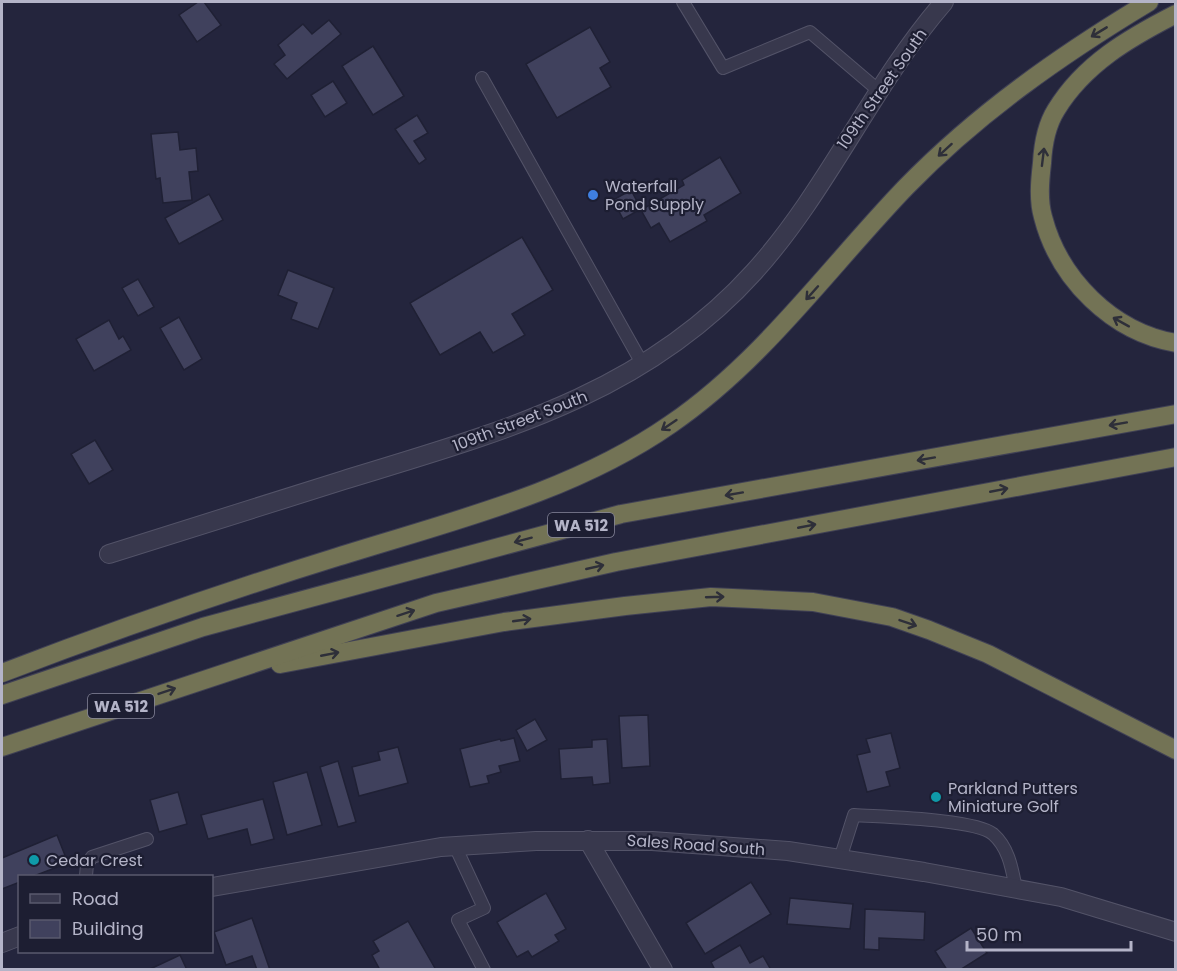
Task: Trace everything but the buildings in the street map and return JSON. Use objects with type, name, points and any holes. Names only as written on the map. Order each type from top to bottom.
[{"type":"highway","points":[[2,673],[324,561],[555,487],[638,445],[673,423],[755,355],[942,151],[1037,73],[1149,2]]},
{"type":"highway","points":[[1176,14],[1123,42],[1092,68],[1064,98],[1048,127],[1043,151],[1040,193],[1042,215],[1048,234],[1067,269],[1082,287],[1104,311],[1126,326],[1176,343]]},
{"type":"highway","name":"WA 512","points":[[2,695],[203,627],[621,514],[1176,414]]},
{"type":"highway","name":"WA 512","points":[[2,747],[210,676],[436,603],[616,562],[1176,457]]},
{"type":"highway","points":[[210,676],[504,622],[711,597],[754,597],[813,602],[892,617],[929,630],[988,654],[1176,750]]},
{"type":"street","name":"109th Street South","points":[[110,554],[504,430],[556,410],[667,350],[712,313],[764,260],[800,212],[878,90],[944,2]]},
{"type":"street","name":"Sales Road South","points":[[213,886],[441,847],[588,840],[652,841],[788,851],[1016,889],[1061,897],[1176,932]]},
{"type":"street","points":[[588,840],[663,969]]},
{"type":"street","points":[[2,943],[18,937]]},
{"type":"lane","points":[[683,2],[723,68],[810,32],[878,90]]},
{"type":"lane","points":[[482,78],[643,365]]},
{"type":"lane","points":[[840,859],[854,815],[953,823],[992,833],[1010,859],[1016,889]]},
{"type":"lane","points":[[86,875],[87,864],[98,853],[147,839]]},
{"type":"lane","points":[[456,848],[484,908],[458,920],[484,969]]},
{"type":"place","name":"Waterfall Pond Supply","points":[[593,195]]},
{"type":"place","name":"Parkland Putters Miniature Golf","points":[[936,797]]},
{"type":"place","name":"Cedar Crest","points":[[34,860]]}]
